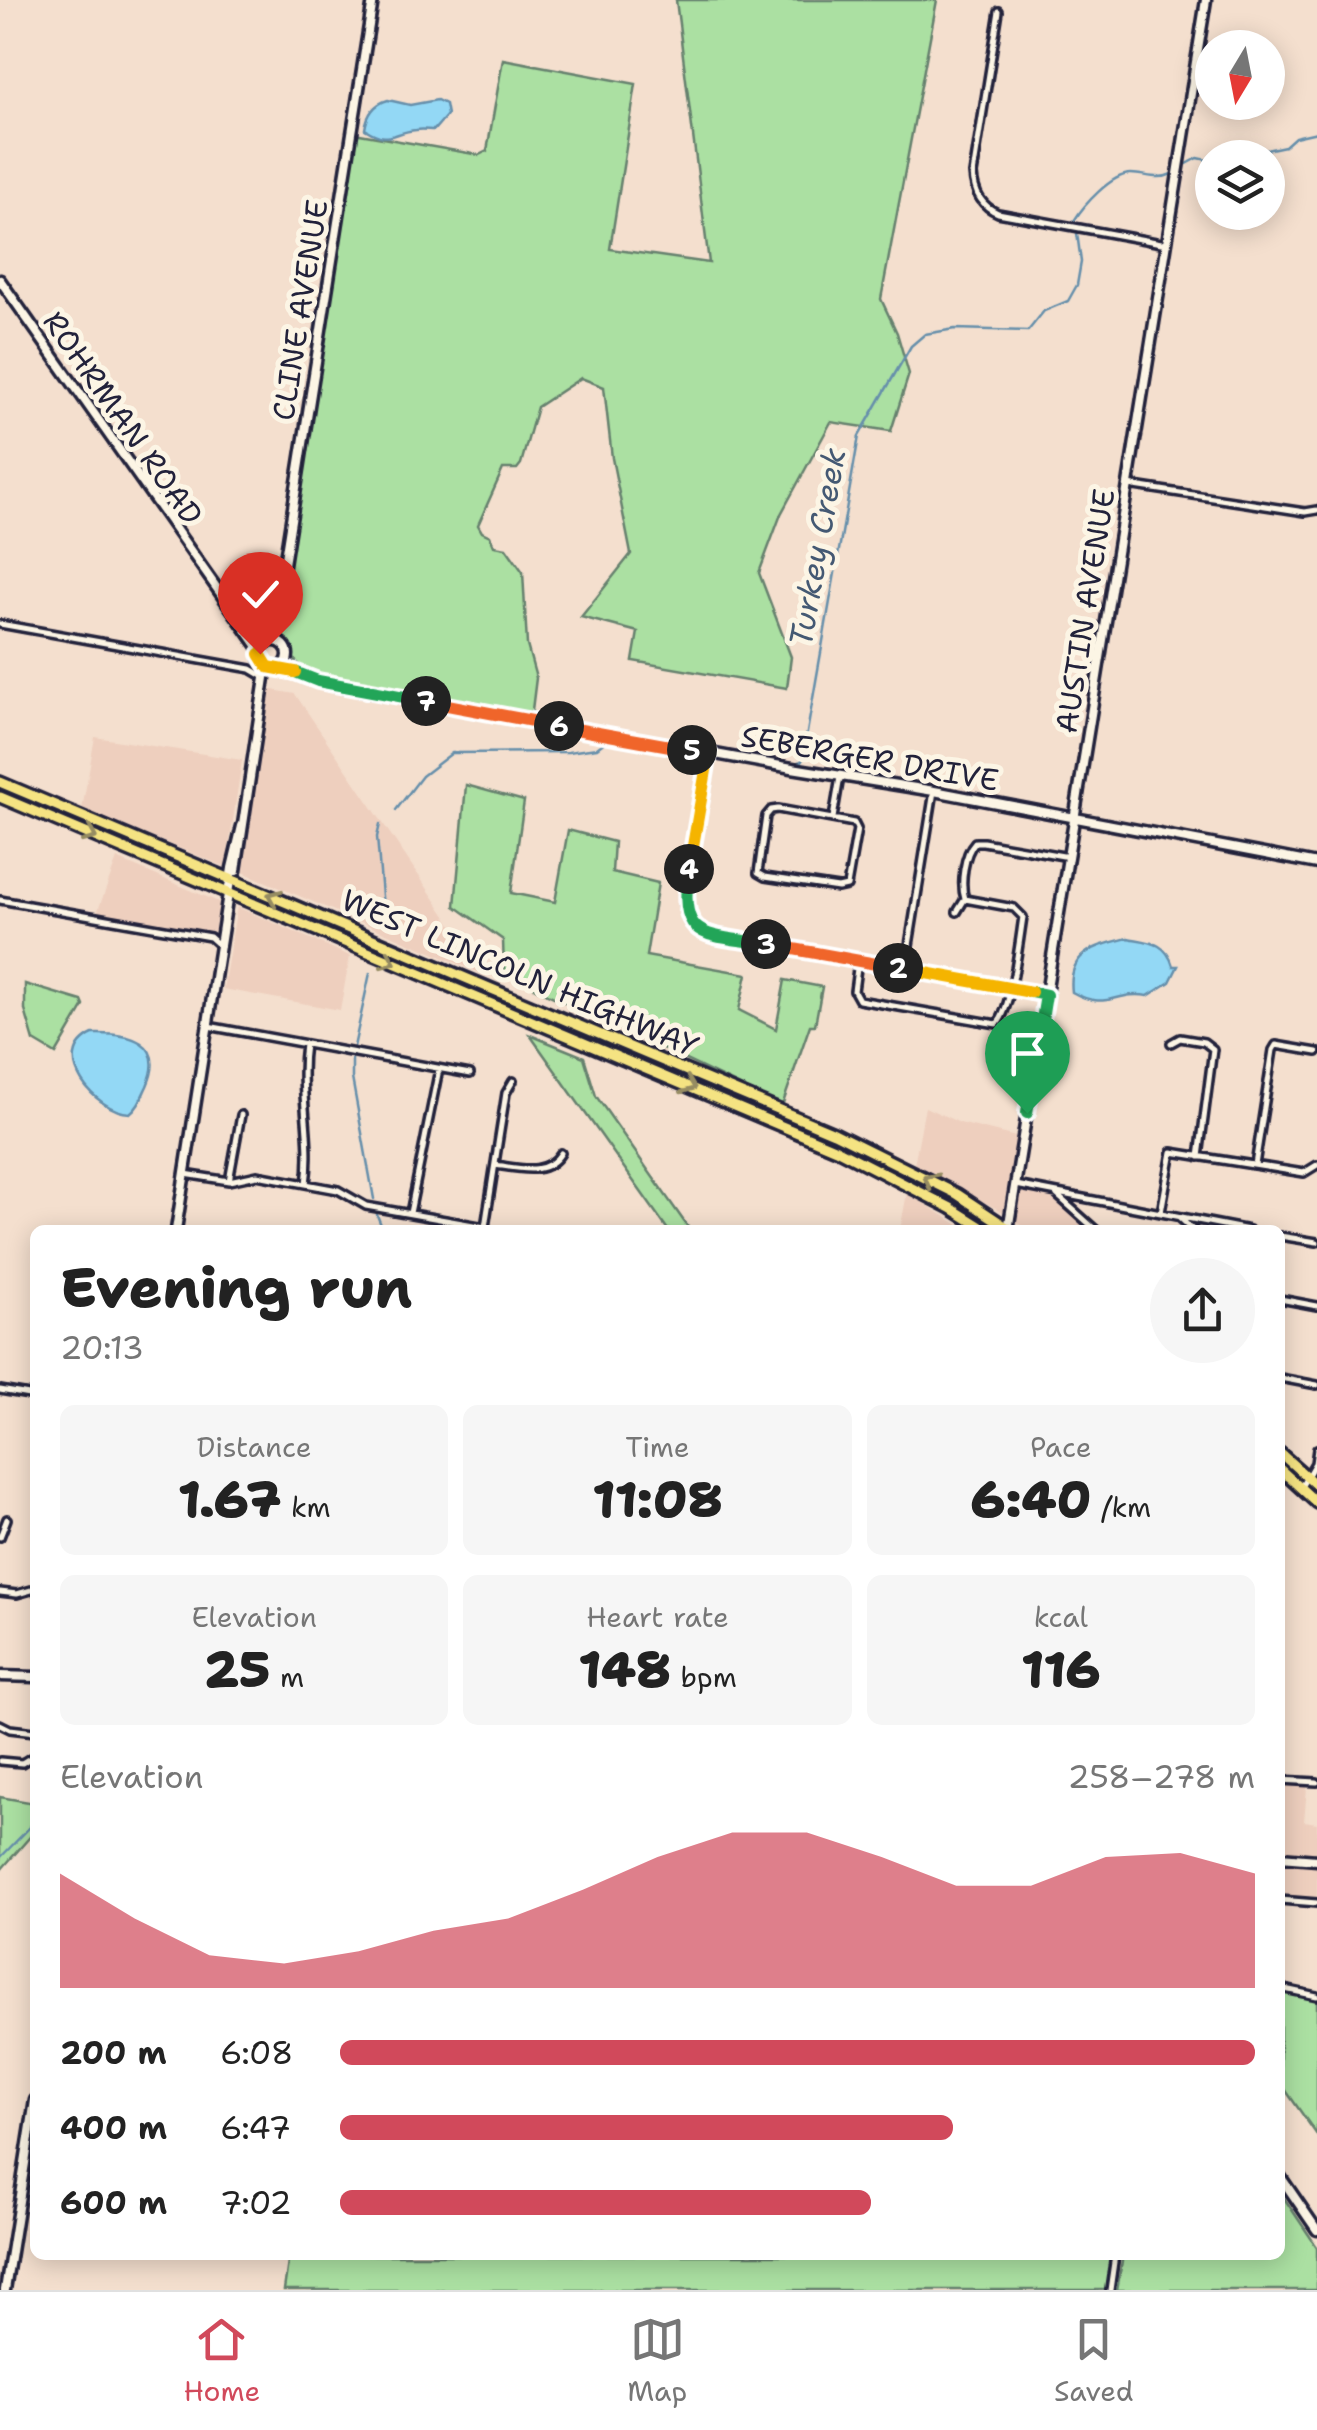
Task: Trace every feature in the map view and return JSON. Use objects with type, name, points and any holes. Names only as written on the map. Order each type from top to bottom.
[{"type":"main road","name":"WEST LINCOLN HIGHWAY","points":[[0,782],[834,1133],[944,1187],[1001,1225]]},
{"type":"main road","name":"WEST LINCOLN HIGHWAY","points":[[0,797],[836,1149],[978,1225]]},
{"type":"main road","points":[[1285,1459],[1317,1502]]},
{"type":"main road","points":[[1285,1472],[1317,1486]]},
{"type":"street","name":"CLINE AVENUE","points":[[265,646],[274,628],[373,0]]},
{"type":"street","name":"AUSTIN AVENUE","points":[[1010,1225],[1206,0]]},
{"type":"street","points":[[999,11],[974,174],[974,186],[982,201],[998,213],[1167,244]]},
{"type":"street","name":"ROHRMAN ROAD","points":[[0,280],[243,630],[265,646]]},
{"type":"street","points":[[1128,485],[1305,512],[1317,510]]},
{"type":"street","points":[[0,624],[250,669],[265,678]]},
{"type":"street","points":[[274,628],[288,658],[304,675]]},
{"type":"street","points":[[177,1225],[232,880],[237,869],[265,678],[265,646],[280,642]]},
{"type":"street","points":[[265,678],[288,658]]},
{"type":"street","points":[[250,669],[263,663],[279,668]]},
{"type":"street","name":"SEBERGER DRIVE","points":[[279,668],[327,683],[1066,815],[1074,820],[1317,864]]},
{"type":"street","points":[[709,753],[684,900],[692,923],[706,934],[1046,995]]},
{"type":"street","points":[[833,818],[840,774]]},
{"type":"street","points":[[905,970],[934,791]]},
{"type":"street","points":[[771,810],[833,818],[854,823],[857,829],[848,882],[843,888],[761,876],[758,868],[766,816],[771,810]]},
{"type":"street","points":[[958,912],[965,899],[962,890],[968,851],[975,842],[1069,857]]},
{"type":"street","points":[[858,961],[854,991],[859,1000],[997,1024],[1003,1018],[1011,989],[1022,917],[1020,912],[965,899]]},
{"type":"street","points":[[0,900],[210,937],[222,947]]},
{"type":"street","points":[[210,937],[225,930]]},
{"type":"street","points":[[208,1026],[470,1074]]},
{"type":"street","points":[[1171,1044],[1180,1038],[1204,1042],[1213,1049],[1199,1157]]},
{"type":"street","points":[[304,1044],[302,1082],[310,1156],[306,1184]]},
{"type":"street","points":[[1255,1165],[1273,1050],[1276,1045],[1317,1052]]},
{"type":"street","points":[[410,1213],[439,1069]]},
{"type":"street","points":[[485,1225],[506,1093],[513,1081]]},
{"type":"street","points":[[229,1181],[241,1115]]},
{"type":"street","points":[[1161,1212],[1172,1152],[1304,1173],[1315,1167]]},
{"type":"street","points":[[495,1165],[547,1168],[561,1154]]},
{"type":"street","points":[[185,1174],[229,1181],[257,1176],[306,1184],[338,1190],[366,1206],[470,1225]]},
{"type":"street","points":[[1016,1184],[1224,1225]]},
{"type":"street","points":[[1054,1193],[1090,1225]]},
{"type":"street","points":[[1178,1216],[1188,1225]]},
{"type":"street","points":[[1285,1237],[1317,1242]]},
{"type":"street","points":[[1285,1300],[1317,1306]]},
{"type":"street","points":[[1285,1379],[1317,1385]]},
{"type":"street","points":[[0,1390],[30,1395]]},
{"type":"street","points":[[1304,1482],[1317,1449]]},
{"type":"street","points":[[0,1537],[6,1520]]},
{"type":"street","points":[[0,1592],[17,1594],[30,1590]]},
{"type":"street","points":[[0,1676],[30,1677]]},
{"type":"street","points":[[0,1724],[30,1731]]},
{"type":"street","points":[[0,1761],[22,1763],[30,1758]]},
{"type":"street","points":[[1285,1780],[1317,1782]]},
{"type":"street","points":[[1285,1857],[1317,1860]]},
{"type":"street","points":[[1285,1900],[1317,1903]]},
{"type":"street","points":[[1285,1989],[1317,1996]]},
{"type":"street","points":[[5,2290],[30,2132]]},
{"type":"street","points":[[1285,2183],[1317,2230]]},
{"type":"street","points":[[1110,2290],[1114,2260]]},
{"type":"shaded area","points":[[267,689],[295,694],[487,976],[243,872]]},
{"type":"shaded area","points":[[95,737],[242,760],[226,867],[82,809]]},
{"type":"shaded area","points":[[117,859],[221,903],[218,930],[208,932],[97,913]]},
{"type":"shaded area","points":[[237,907],[350,956],[340,1010],[223,989]]},
{"type":"shaded area","points":[[925,1107],[960,1123],[1016,1137],[1003,1212],[914,1165]]},
{"type":"shaded area","points":[[1021,1190],[1051,1197],[1085,1225],[1020,1225],[1015,1221]]},
{"type":"shaded area","points":[[907,1193],[959,1225],[901,1225]]},
{"type":"shaded area","points":[[1285,1785],[1307,1787],[1304,1821],[1317,1823],[1317,1903],[1285,1900]]},
{"type":"green space","points":[[676,0],[937,0],[881,299],[897,333],[909,374],[891,431],[831,422],[781,514],[759,573],[791,657],[787,688],[633,661],[638,632],[581,617],[631,554],[612,458],[604,387],[581,378],[537,407],[521,464],[517,469],[503,469],[478,525],[494,546],[506,548],[523,572],[527,645],[536,678],[531,718],[317,679],[291,655],[277,622],[354,133],[479,155],[487,151],[503,59],[636,84],[610,249],[709,263]]},
{"type":"green space","points":[[466,785],[524,801],[511,893],[555,902],[568,830],[614,842],[612,872],[658,883],[646,956],[747,974],[739,1010],[776,1029],[785,980],[822,987],[815,1025],[810,1025],[782,1106],[504,971],[503,940],[455,906]]},
{"type":"green space","points":[[25,984],[82,1001],[84,1006],[56,1054],[34,1041],[25,1010]]},
{"type":"green space","points":[[530,1035],[584,1057],[596,1096],[686,1225],[664,1225]]},
{"type":"green space","points":[[0,1797],[30,1802],[30,1837],[0,1871]]},
{"type":"green space","points":[[1285,1991],[1317,2000],[1317,2135],[1285,2089]]},
{"type":"green space","points":[[1285,2199],[1317,2247],[1317,2290],[1117,2290],[1122,2260],[1285,2260]]},
{"type":"green space","points":[[288,2260],[1112,2260],[1107,2290],[284,2290]]},
{"type":"water","points":[[388,100],[410,105],[437,100],[445,104],[447,115],[434,130],[386,137],[373,134],[365,129],[367,119],[379,104]]},
{"type":"water","points":[[1128,938],[1155,944],[1166,952],[1173,966],[1178,966],[1170,982],[1148,996],[1094,1000],[1072,992],[1074,967],[1079,959],[1095,948]]},
{"type":"water","points":[[93,1034],[131,1038],[148,1050],[152,1071],[140,1101],[130,1113],[104,1103],[82,1081],[75,1055],[80,1043]]},
{"type":"waterway","name":"Turkey Creek","points":[[1285,146],[1295,137],[1317,132]]},
{"type":"waterway","name":"Turkey Creek","points":[[1187,164],[1195,160]]},
{"type":"waterway","name":"Turkey Creek","points":[[1074,221],[1091,200],[1123,175],[1172,174]]},
{"type":"waterway","name":"Turkey Creek","points":[[616,731],[795,763],[802,761],[859,436],[911,346],[925,334],[955,329],[1028,331],[1044,311],[1068,301],[1077,285],[1081,262],[1077,233]]},
{"type":"waterway","name":"Turkey Creek","points":[[396,810],[422,776],[452,753],[568,752],[597,748],[606,741]]},
{"type":"waterway","name":"Turkey Creek","points":[[380,824],[377,837],[383,908]]},
{"type":"waterway","name":"Turkey Creek","points":[[384,919],[386,925]]},
{"type":"waterway","name":"Turkey Creek","points":[[354,1047],[370,973]]},
{"type":"waterway","name":"Turkey Creek","points":[[352,1059],[374,1199]]},
{"type":"waterway","name":"Turkey Creek","points":[[377,1215],[381,1225]]},
{"type":"waterway","name":"Turkey Creek","points":[[0,1858],[30,1827]]},
{"type":"route","points":[[260,654],[268,667],[280,667],[318,681],[709,753],[684,900],[692,923],[706,934],[1046,995],[1027,1113]]}]
